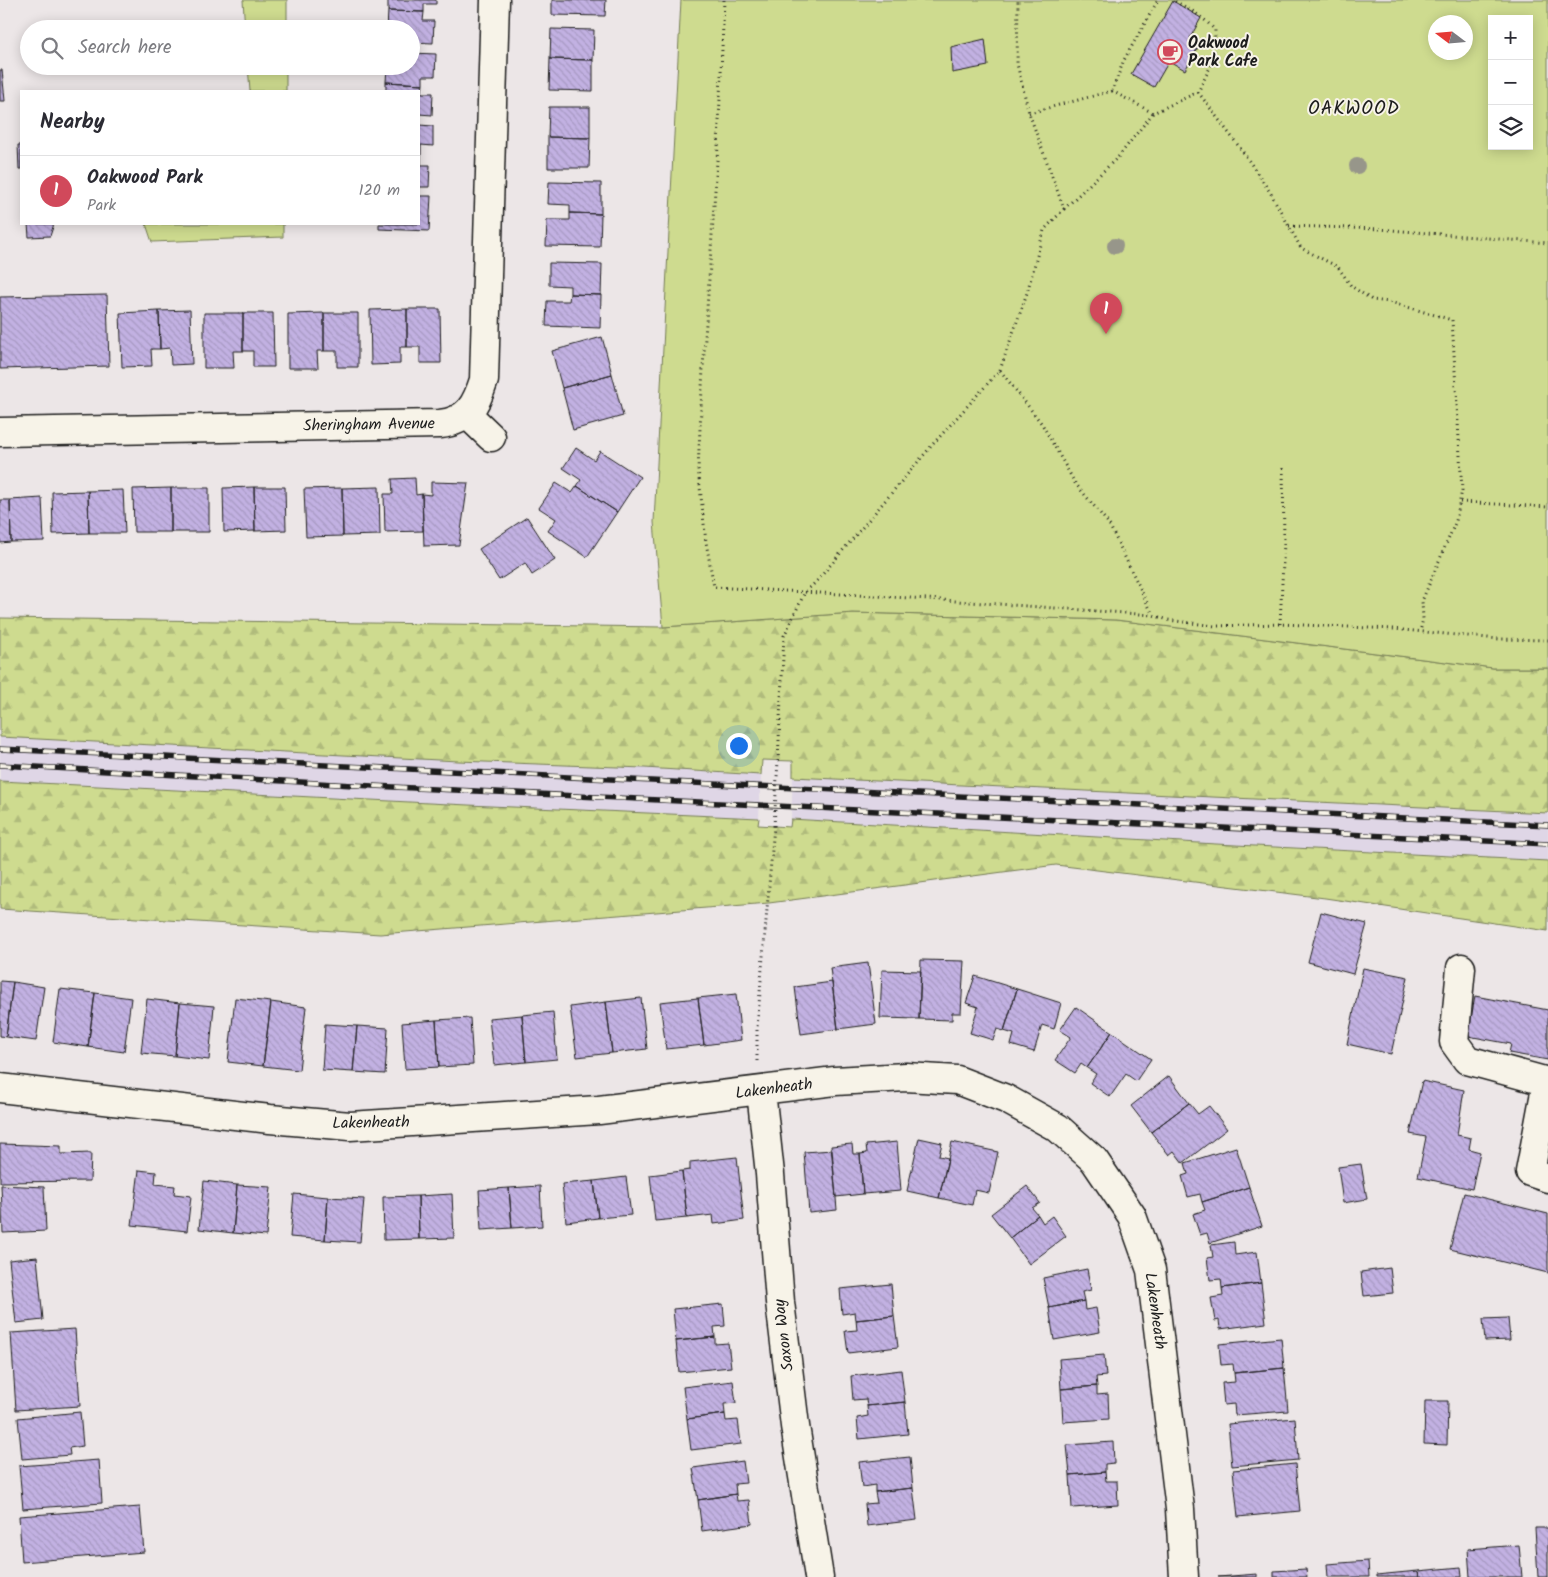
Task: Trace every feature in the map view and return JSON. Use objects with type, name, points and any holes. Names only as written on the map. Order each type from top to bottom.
[{"type":"street","points":[[492,437],[467,414],[479,396],[484,380],[495,0]]},
{"type":"street","name":"Sheringham Avenue","points":[[0,432],[440,424],[450,423],[467,414]]},
{"type":"street","points":[[1461,968],[1454,1042],[1467,1060],[1548,1082],[1530,1172],[1548,1178]]},
{"type":"street","name":"Lakenheath","points":[[0,1088],[270,1119],[350,1126],[599,1110],[834,1081],[906,1077],[958,1080],[1006,1099],[1058,1128],[1094,1160],[1132,1216],[1151,1270],[1180,1509],[1184,1577]]},
{"type":"street","name":"Saxon Way","points":[[761,1091],[770,1174],[780,1302],[793,1416],[820,1577]]},
{"type":"path","points":[[724,0],[718,146],[698,469],[706,542],[714,588],[805,592],[1153,615],[1168,620],[1215,626],[1280,624],[1393,629],[1499,639],[1548,640]]},
{"type":"path","points":[[1018,0],[1017,64],[1029,113],[1064,209]]},
{"type":"path","points":[[1112,91],[1124,60],[1158,0]]},
{"type":"path","points":[[761,1091],[756,1051],[757,1028],[774,826],[784,636],[805,592],[816,582],[934,443],[1000,370],[1027,293],[1044,230],[1119,156],[1154,113],[1198,92],[1214,59],[1215,30],[1205,19],[1172,0]]},
{"type":"path","points":[[1029,113],[1112,91],[1154,113]]},
{"type":"path","points":[[1198,92],[1270,192],[1301,248],[1338,267],[1351,286],[1372,300],[1390,302],[1452,320],[1462,490],[1456,521],[1422,601],[1423,619],[1420,632]]},
{"type":"path","points":[[1289,226],[1379,228],[1548,243]]},
{"type":"path","points":[[1000,370],[1042,424],[1075,483],[1108,524],[1153,615]]},
{"type":"path","points":[[1280,624],[1284,542],[1284,466]]},
{"type":"path","points":[[1460,502],[1548,507]]},
{"type":"shaded area","points":[[0,737],[761,775],[759,818],[0,781]]},
{"type":"shaded area","points":[[793,777],[1548,812],[1548,861],[791,819]]},
{"type":"green space","points":[[243,0],[287,0],[287,20],[244,20]]},
{"type":"green space","points":[[681,0],[1548,0],[1548,668],[1493,668],[1116,620],[853,613],[663,627],[654,522]]},
{"type":"green space","points":[[249,75],[286,75],[286,90],[250,90]]},
{"type":"green space","points":[[146,225],[283,225],[283,237],[152,242]]},
{"type":"green space","points":[[853,613],[1116,620],[1493,668],[1548,668],[1548,813],[793,777],[793,761],[762,760],[761,775],[0,737],[0,618],[663,627]]},
{"type":"green space","points":[[0,781],[759,818],[758,825],[790,827],[791,819],[1548,861],[1548,931],[1325,898],[1056,865],[769,903],[380,934],[0,909]]},
{"type":"building","points":[[388,0],[436,0],[436,4],[424,4],[424,12],[388,11]]},
{"type":"building","points":[[552,0],[606,0],[605,16],[552,15]]},
{"type":"building","name":"Oakwood Park Cafe","points":[[1173,1],[1201,18],[1190,38],[1200,44],[1185,70],[1169,61],[1154,87],[1131,74]]},
{"type":"building","points":[[388,11],[424,12],[423,21],[434,21],[433,43],[420,42],[420,20],[388,20]]},
{"type":"building","points":[[551,29],[594,30],[593,60],[550,59]]},
{"type":"building","points":[[985,39],[988,66],[952,73],[951,47]]},
{"type":"building","points":[[420,53],[436,54],[435,76],[423,76],[423,84],[386,82],[386,75],[420,75]]},
{"type":"building","points":[[550,59],[593,60],[593,91],[549,90]]},
{"type":"building","points":[[0,70],[2,70],[5,101],[0,101]]},
{"type":"building","points":[[386,82],[423,84],[422,93],[433,93],[432,115],[420,114],[420,90],[386,90]]},
{"type":"building","points":[[549,107],[590,107],[590,138],[548,137]]},
{"type":"building","points":[[420,125],[433,126],[433,146],[421,145],[421,156]]},
{"type":"building","points":[[548,137],[590,138],[589,168],[548,168]]},
{"type":"building","points":[[18,145],[20,145],[20,169]]},
{"type":"building","points":[[420,156],[421,165],[430,165],[429,187],[420,187]]},
{"type":"building","points":[[549,182],[601,183],[601,214],[570,213],[570,205],[548,204]]},
{"type":"building","points":[[420,196],[431,196],[429,231],[379,229],[379,225],[420,225]]},
{"type":"building","points":[[570,213],[601,214],[600,247],[546,246],[547,220],[570,220]]},
{"type":"building","points":[[28,225],[54,225],[50,236],[29,237]]},
{"type":"building","points":[[549,263],[602,264],[601,295],[570,294],[570,286],[549,285]]},
{"type":"building","points":[[570,294],[601,295],[600,328],[546,326],[547,301],[569,301]]},
{"type":"building","points":[[107,295],[109,366],[0,369],[0,297]]},
{"type":"building","points":[[407,309],[407,347],[400,347],[400,364],[371,365],[370,310]]},
{"type":"building","points":[[407,309],[440,309],[441,363],[420,363],[420,347],[407,347]]},
{"type":"building","points":[[190,310],[192,364],[171,365],[170,348],[160,349],[159,311]]},
{"type":"building","points":[[159,311],[160,349],[151,349],[152,366],[122,367],[120,313]]},
{"type":"building","points":[[204,313],[243,313],[243,351],[233,351],[234,368],[204,368]]},
{"type":"building","points":[[243,313],[273,313],[274,367],[253,367],[253,351],[243,351]]},
{"type":"building","points":[[324,313],[358,313],[358,367],[337,367],[337,351],[324,351]]},
{"type":"building","points":[[324,313],[324,351],[317,351],[318,368],[288,368],[288,314]]},
{"type":"building","points":[[602,337],[612,374],[562,388],[552,351]]},
{"type":"building","points":[[612,374],[623,416],[573,430],[562,388]]},
{"type":"building","points":[[576,448],[594,460],[600,451],[640,477],[617,512],[577,486],[581,480],[563,468]]},
{"type":"building","points":[[415,478],[416,495],[422,494],[423,531],[385,532],[384,494],[393,494],[392,479]]},
{"type":"building","points":[[431,482],[468,483],[459,545],[424,546],[422,494],[431,495]]},
{"type":"building","points":[[556,483],[572,493],[577,486],[617,512],[587,557],[548,531],[556,519],[539,508]]},
{"type":"building","points":[[254,487],[255,531],[224,532],[223,488]]},
{"type":"building","points":[[254,487],[285,487],[286,530],[255,531]]},
{"type":"building","points":[[379,487],[380,535],[343,536],[342,488]]},
{"type":"building","points":[[171,488],[171,532],[134,532],[133,489]]},
{"type":"building","points":[[171,488],[209,488],[209,532],[171,532]]},
{"type":"building","points":[[342,488],[343,536],[306,537],[304,489]]},
{"type":"building","points":[[123,490],[125,533],[89,533],[88,491]]},
{"type":"building","points":[[88,491],[89,533],[53,534],[52,492]]},
{"type":"building","points":[[42,498],[44,541],[11,542],[10,500]]},
{"type":"building","points":[[0,500],[10,500],[11,542],[0,543]]},
{"type":"building","points":[[527,517],[555,560],[532,575],[525,563],[499,580],[479,549]]},
{"type":"building","points":[[1321,912],[1367,924],[1353,974],[1308,962]]},
{"type":"building","points":[[921,960],[964,961],[961,1013],[952,1013],[952,1020],[919,1019]]},
{"type":"building","points":[[868,963],[876,1024],[838,1029],[830,968]]},
{"type":"building","points":[[1363,968],[1408,977],[1391,1054],[1347,1044]]},
{"type":"building","points":[[882,970],[921,971],[919,1019],[880,1018]]},
{"type":"building","points":[[975,976],[1017,989],[1004,1031],[997,1029],[993,1040],[970,1033],[978,1007],[966,1003]]},
{"type":"building","points":[[0,981],[13,982],[6,1037],[0,1036]]},
{"type":"building","points":[[13,982],[44,987],[36,1041],[6,1037]]},
{"type":"building","points":[[832,982],[838,1029],[801,1034],[795,987]]},
{"type":"building","points":[[60,989],[95,993],[88,1047],[53,1042]]},
{"type":"building","points":[[1017,989],[1061,1003],[1054,1029],[1042,1025],[1034,1052],[1011,1045],[1014,1034],[1004,1031]]},
{"type":"building","points":[[95,993],[131,998],[124,1052],[88,1047]]},
{"type":"building","points":[[736,994],[741,1040],[704,1045],[698,998]]},
{"type":"building","points":[[1475,996],[1548,1010],[1548,1060],[1509,1053],[1511,1044],[1468,1036]]},
{"type":"building","points":[[235,998],[271,1002],[263,1066],[228,1062]]},
{"type":"building","points":[[641,998],[647,1049],[612,1053],[606,1002]]},
{"type":"building","points":[[698,998],[704,1045],[666,1049],[660,1002]]},
{"type":"building","points":[[147,999],[180,1003],[175,1056],[141,1053]]},
{"type":"building","points":[[271,1002],[306,1007],[299,1070],[263,1066]]},
{"type":"building","points":[[606,1002],[612,1053],[577,1057],[570,1007]]},
{"type":"building","points":[[180,1003],[214,1006],[209,1060],[175,1056]]},
{"type":"building","points":[[1076,1007],[1112,1032],[1087,1068],[1081,1064],[1075,1073],[1055,1060],[1071,1037],[1060,1030]]},
{"type":"building","points":[[553,1012],[557,1059],[526,1062],[522,1015]]},
{"type":"building","points":[[522,1015],[526,1062],[494,1065],[489,1018]]},
{"type":"building","points":[[470,1018],[473,1065],[439,1067],[436,1020]]},
{"type":"building","points":[[436,1020],[439,1067],[405,1069],[402,1023]]},
{"type":"building","points":[[325,1024],[357,1026],[353,1072],[322,1070]]},
{"type":"building","points":[[357,1026],[388,1028],[385,1074],[353,1072]]},
{"type":"building","points":[[1112,1032],[1151,1059],[1136,1081],[1126,1074],[1110,1097],[1090,1083],[1096,1074],[1087,1068]]},
{"type":"building","points":[[1169,1076],[1189,1103],[1151,1132],[1131,1106]]},
{"type":"building","points":[[1422,1081],[1464,1090],[1457,1135],[1471,1138],[1469,1149],[1480,1152],[1472,1189],[1418,1177],[1426,1137],[1410,1134]]},
{"type":"building","points":[[1189,1103],[1198,1114],[1209,1106],[1227,1129],[1183,1163],[1174,1151],[1169,1155],[1151,1132]]},
{"type":"building","points":[[919,1138],[942,1143],[939,1156],[948,1158],[939,1198],[907,1191]]},
{"type":"building","points":[[897,1142],[901,1191],[863,1194],[860,1154],[867,1153],[866,1145]]},
{"type":"building","points":[[952,1142],[998,1152],[989,1193],[975,1190],[972,1205],[939,1198]]},
{"type":"building","points":[[0,1144],[61,1146],[61,1154],[91,1153],[90,1181],[0,1182]]},
{"type":"building","points":[[852,1144],[853,1154],[860,1154],[863,1194],[836,1197],[831,1146]]},
{"type":"building","points":[[1236,1147],[1249,1187],[1202,1202],[1200,1194],[1188,1197],[1182,1176],[1188,1174],[1185,1163]]},
{"type":"building","points":[[832,1150],[837,1210],[809,1213],[804,1152]]},
{"type":"building","points":[[737,1157],[744,1220],[714,1224],[713,1215],[687,1218],[682,1171],[690,1170],[690,1162]]},
{"type":"building","points":[[1361,1164],[1367,1199],[1343,1203],[1338,1167]]},
{"type":"building","points":[[139,1170],[156,1172],[155,1184],[175,1186],[174,1194],[191,1196],[187,1231],[132,1225]]},
{"type":"building","points":[[682,1171],[687,1218],[655,1221],[650,1175]]},
{"type":"building","points":[[626,1177],[631,1215],[598,1218],[594,1181]]},
{"type":"building","points":[[204,1181],[237,1185],[233,1233],[199,1229]]},
{"type":"building","points":[[594,1181],[598,1218],[566,1222],[562,1184]]},
{"type":"building","points":[[1,1185],[44,1187],[46,1231],[3,1233]]},
{"type":"building","points":[[237,1185],[271,1187],[266,1236],[233,1233]]},
{"type":"building","points":[[540,1186],[542,1226],[512,1228],[509,1188]]},
{"type":"building","points":[[1027,1186],[1040,1203],[1032,1208],[1038,1215],[1010,1238],[991,1214]]},
{"type":"building","points":[[1249,1187],[1262,1226],[1210,1243],[1207,1233],[1200,1235],[1193,1214],[1205,1210],[1202,1202]]},
{"type":"building","points":[[509,1188],[512,1228],[481,1230],[479,1190]]},
{"type":"building","points":[[1464,1193],[1548,1214],[1548,1273],[1450,1249]]},
{"type":"building","points":[[294,1194],[328,1197],[325,1240],[290,1237]]},
{"type":"building","points":[[452,1194],[454,1238],[419,1239],[418,1196]]},
{"type":"building","points":[[418,1196],[419,1239],[384,1240],[383,1197]]},
{"type":"building","points":[[328,1197],[364,1199],[360,1242],[325,1240]]},
{"type":"building","points":[[1038,1215],[1043,1223],[1052,1216],[1066,1236],[1029,1264],[1010,1238]]},
{"type":"building","points":[[1234,1242],[1235,1255],[1257,1252],[1261,1283],[1222,1288],[1221,1279],[1210,1280],[1207,1258],[1213,1257],[1211,1245]]},
{"type":"building","points":[[37,1257],[43,1320],[16,1323],[9,1260]]},
{"type":"building","points":[[1390,1268],[1393,1293],[1364,1296],[1361,1272]]},
{"type":"building","points":[[1087,1269],[1091,1290],[1082,1292],[1084,1301],[1049,1308],[1043,1278]]},
{"type":"building","points":[[1261,1283],[1266,1323],[1220,1329],[1219,1320],[1215,1321],[1211,1298],[1223,1296],[1222,1288]]},
{"type":"building","points":[[891,1284],[894,1316],[856,1320],[855,1312],[842,1314],[840,1289]]},
{"type":"building","points":[[1084,1301],[1085,1310],[1096,1308],[1100,1332],[1054,1340],[1049,1308]]},
{"type":"building","points":[[723,1304],[725,1326],[714,1327],[715,1337],[676,1341],[673,1309]]},
{"type":"building","points":[[894,1316],[898,1347],[848,1353],[845,1331],[857,1330],[856,1320]]},
{"type":"building","points":[[1508,1318],[1510,1340],[1485,1341],[1483,1319]]},
{"type":"building","points":[[75,1329],[80,1406],[16,1410],[11,1333]]},
{"type":"building","points":[[715,1337],[715,1344],[728,1343],[731,1367],[679,1372],[676,1341]]},
{"type":"building","points":[[1281,1338],[1284,1368],[1234,1373],[1233,1364],[1221,1365],[1219,1344]]},
{"type":"building","points":[[1104,1355],[1106,1376],[1096,1377],[1097,1386],[1061,1389],[1059,1359]]},
{"type":"building","points":[[1284,1368],[1288,1411],[1235,1415],[1234,1404],[1224,1405],[1222,1383],[1235,1382],[1234,1373]]},
{"type":"building","points":[[901,1370],[905,1402],[867,1406],[866,1399],[853,1400],[851,1376]]},
{"type":"building","points":[[733,1381],[736,1403],[724,1404],[725,1414],[687,1419],[683,1387]]},
{"type":"building","points":[[1097,1386],[1097,1395],[1108,1394],[1109,1419],[1063,1422],[1061,1389]]},
{"type":"building","points":[[1425,1401],[1448,1401],[1447,1445],[1424,1444]]},
{"type":"building","points":[[905,1402],[908,1434],[859,1439],[857,1418],[868,1416],[867,1406]]},
{"type":"building","points":[[80,1412],[83,1446],[69,1448],[70,1455],[22,1459],[18,1418]]},
{"type":"building","points":[[725,1414],[726,1421],[738,1420],[741,1444],[691,1450],[687,1419]]},
{"type":"building","points":[[1295,1418],[1298,1460],[1232,1466],[1228,1424]]},
{"type":"building","points":[[1113,1442],[1114,1463],[1105,1464],[1105,1472],[1070,1475],[1067,1445]]},
{"type":"building","points":[[910,1457],[913,1488],[875,1492],[875,1485],[862,1487],[859,1462]]},
{"type":"building","points":[[99,1460],[102,1503],[23,1509],[19,1466]]},
{"type":"building","points":[[743,1461],[746,1483],[735,1484],[736,1494],[698,1500],[693,1468]]},
{"type":"building","points":[[1295,1464],[1300,1511],[1238,1517],[1233,1470]]},
{"type":"building","points":[[1105,1472],[1106,1481],[1117,1481],[1118,1505],[1072,1508],[1070,1475]]},
{"type":"building","points":[[913,1488],[917,1520],[867,1526],[865,1504],[877,1503],[875,1492]]},
{"type":"building","points":[[736,1494],[737,1501],[749,1500],[752,1524],[702,1531],[698,1500]]},
{"type":"building","points":[[140,1507],[144,1552],[22,1562],[19,1516]]},
{"type":"building","points":[[1535,1528],[1548,1528],[1548,1577],[1538,1577]]},
{"type":"building","points":[[1519,1545],[1522,1577],[1470,1577],[1468,1549]]},
{"type":"building","points":[[1368,1561],[1369,1577],[1328,1577],[1327,1564]]},
{"type":"building","points":[[1461,1567],[1462,1577],[1419,1577],[1418,1571]]},
{"type":"building","points":[[1306,1569],[1307,1577],[1274,1577],[1274,1571]]},
{"type":"building","points":[[1418,1571],[1419,1577],[1376,1577],[1376,1575]]},
{"type":"building","points":[[1257,1574],[1257,1577],[1218,1577]]},
{"type":"railway","points":[[0,749],[1548,825]]},
{"type":"railway","points":[[0,765],[353,785],[1548,844]]},
{"type":"place","name":"Oakwood Park Cafe","points":[[1170,52]]},
{"type":"place","name":"Oakwood Park","points":[[1106,334]]},
{"type":"district","name":"OAKWOOD","points":[[1354,109]]}]
